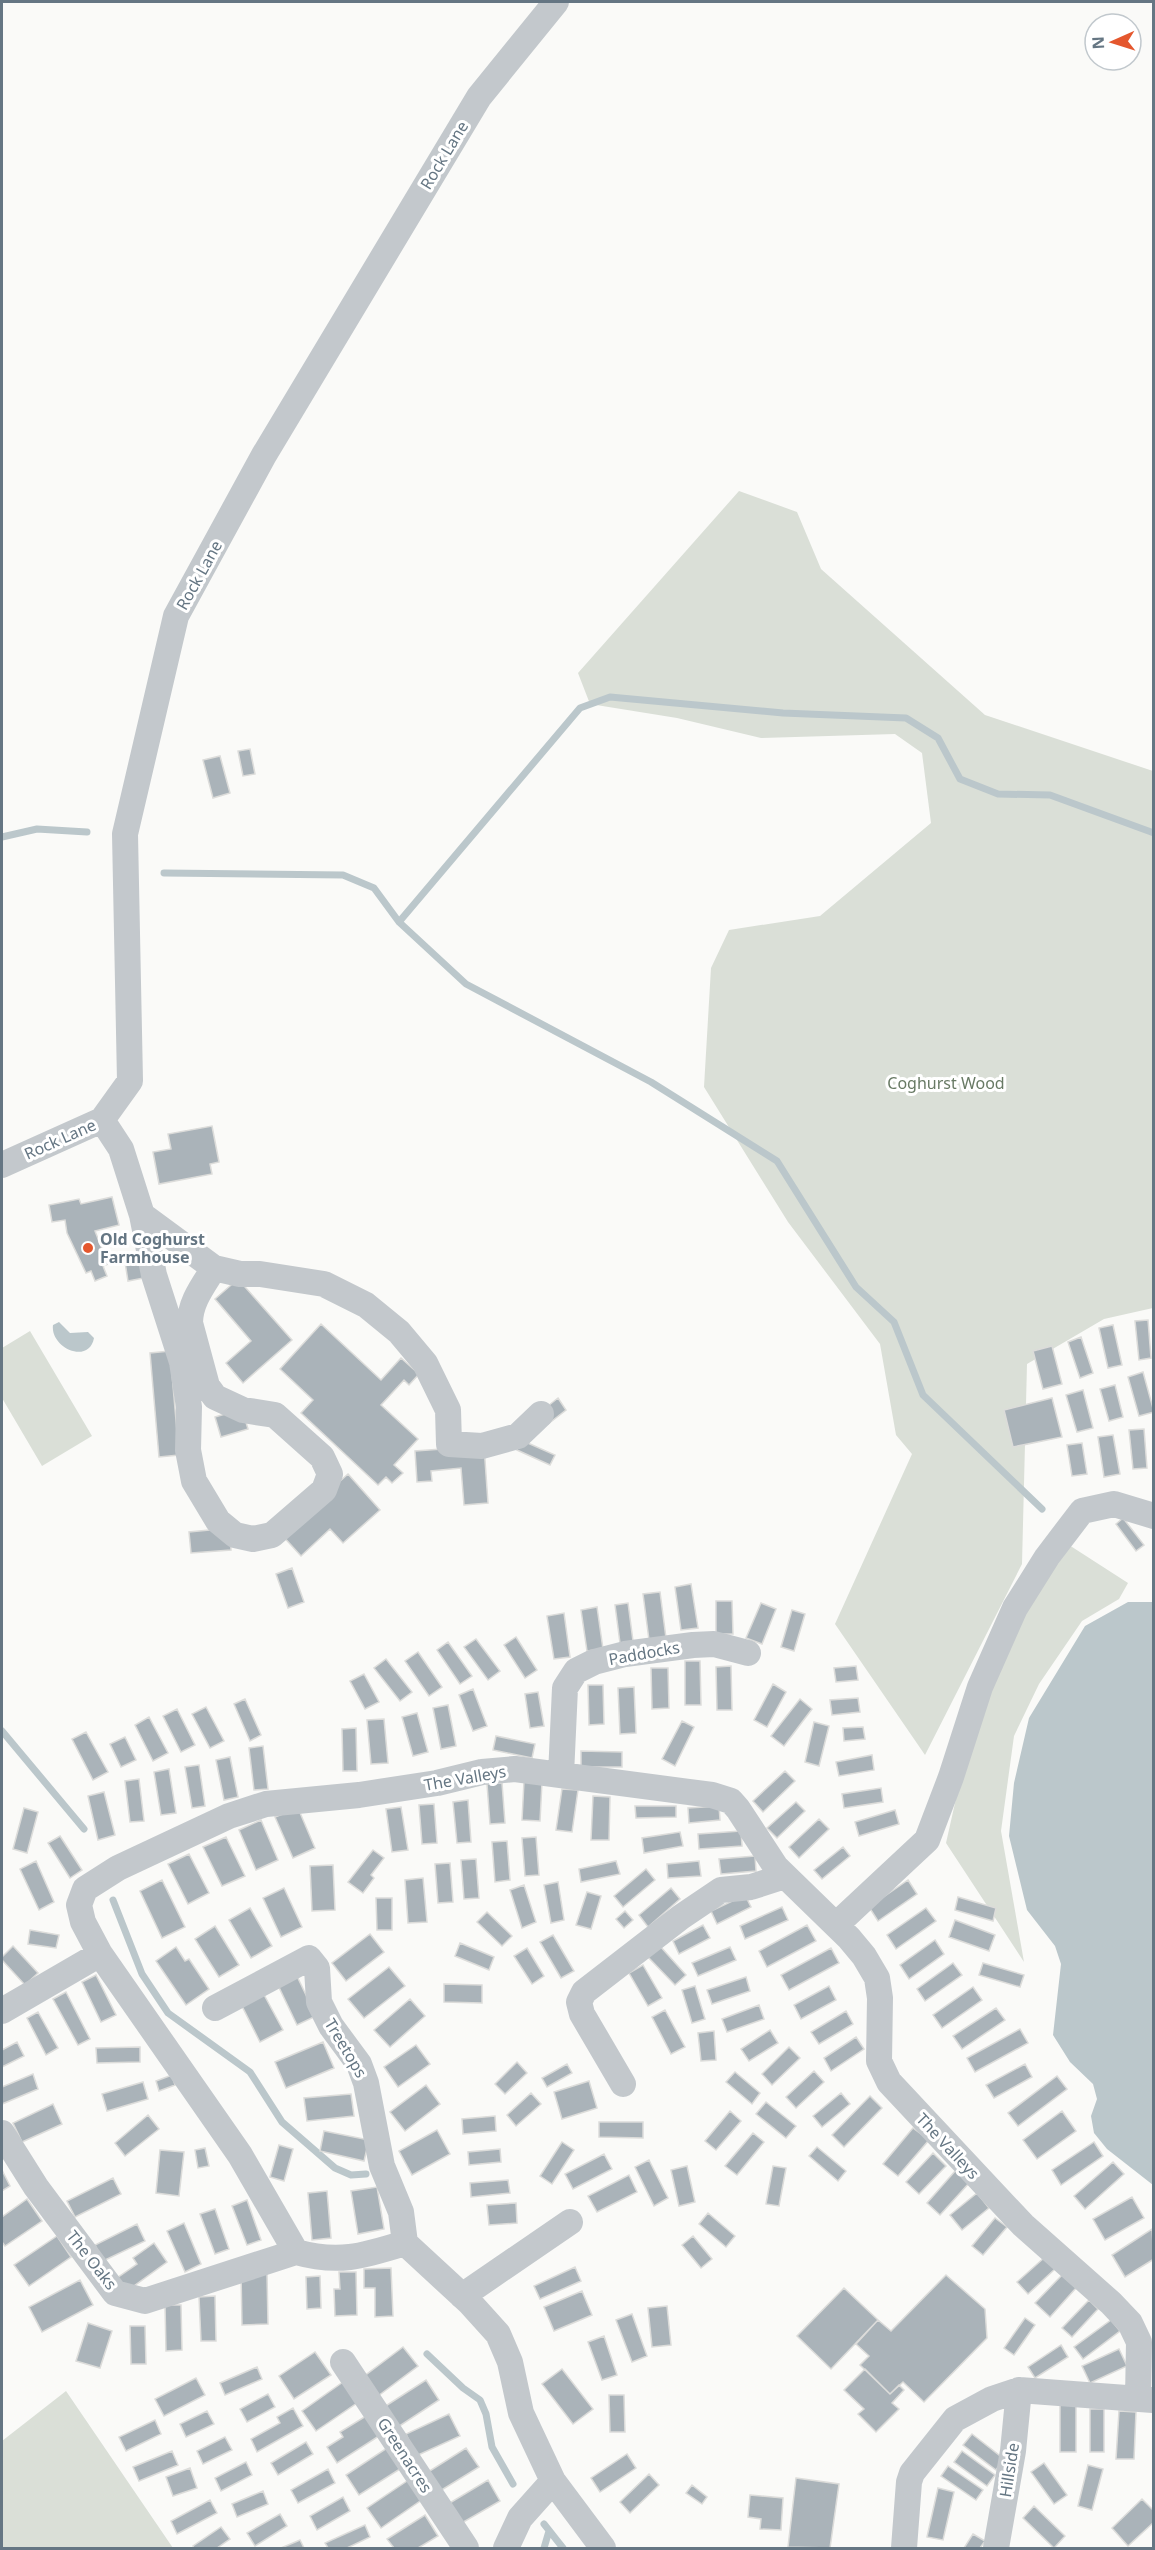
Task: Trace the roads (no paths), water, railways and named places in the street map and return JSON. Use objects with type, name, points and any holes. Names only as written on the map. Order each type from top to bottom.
[{"type":"street","name":"Rock Lane","points":[[2,1165],[102,1120],[130,1081],[125,834],[176,616],[264,455],[479,97],[556,2]]},
{"type":"street","points":[[102,1120],[121,1149],[142,1215],[154,1275],[182,1362],[189,1407],[188,1450],[194,1481],[218,1521],[235,1535],[253,1539],[272,1535],[324,1490],[330,1473],[321,1457],[275,1415],[243,1410],[215,1397],[207,1386],[190,1323],[190,1314],[195,1298],[214,1268]]},
{"type":"street","points":[[142,1215],[214,1268],[240,1275],[260,1274],[324,1284],[366,1305],[399,1332],[425,1363],[448,1410],[449,1444],[482,1446],[518,1436],[541,1414]]},
{"type":"street","points":[[836,1925],[927,1840],[951,1778],[980,1687],[1015,1608],[1047,1557],[1082,1511],[1114,1504],[1154,1516]]},
{"type":"street","name":"Paddocks","points":[[561,1775],[565,1688],[576,1671],[594,1662],[625,1654],[693,1645],[714,1644],[748,1653]]},
{"type":"street","name":"The Valleys","points":[[296,2252],[240,2156],[100,1954],[83,1922],[79,1905],[85,1890],[118,1868],[229,1816],[266,1804],[359,1795],[436,1783],[482,1772],[515,1770],[712,1795],[731,1801],[776,1867],[836,1925],[864,1956],[877,1978],[880,1998],[879,2061],[889,2082],[1023,2225],[1111,2303],[1130,2323],[1139,2342],[1146,2399]]},
{"type":"street","points":[[623,2084],[582,2014],[579,2002],[584,1992],[681,1917],[721,1890],[752,1887],[785,1876]]},
{"type":"street","points":[[2,2012],[100,1954]]},
{"type":"street","name":"Treetops","points":[[215,2008],[309,1958],[317,1968],[320,2002],[331,2026],[359,2064],[366,2083],[382,2166],[401,2212],[405,2243]]},
{"type":"street","name":"The Oaks","points":[[2,2133],[36,2187],[115,2293],[145,2301],[296,2252]]},
{"type":"street","points":[[462,2296],[570,2222]]},
{"type":"street","points":[[296,2252],[322,2259],[359,2257],[405,2243],[462,2296],[498,2334],[510,2362],[522,2413],[553,2481],[603,2548]]},
{"type":"street","name":"Greenacres","points":[[343,2362],[466,2548]]},
{"type":"street","points":[[904,2548],[909,2482],[912,2473],[955,2420],[992,2399],[1019,2390],[1146,2399]]},
{"type":"street","name":"Hillside","points":[[996,2548],[1013,2451],[1019,2390]]},
{"type":"street","points":[[506,2548],[520,2518],[553,2481]]},
{"type":"waterway","points":[[399,922],[580,708],[610,697],[783,713],[906,718],[938,738],[960,779],[998,794],[1050,795],[1154,833]]},
{"type":"waterway","points":[[2,837],[37,829],[87,832]]},
{"type":"waterway","points":[[164,873],[343,875],[374,888],[399,922],[466,984],[651,1082],[777,1161],[856,1287],[894,1322],[923,1395],[1042,1509]]},
{"type":"waterway","points":[[2,1731],[84,1829]]},
{"type":"waterway","points":[[113,1900],[142,1974],[168,2013],[250,2072],[282,2122],[335,2168],[351,2175],[366,2174]]},
{"type":"waterway","points":[[427,2354],[463,2388],[480,2400],[486,2414],[492,2447],[513,2484]]},
{"type":"waterway","points":[[544,2524],[563,2548]]},
{"type":"waterway","points":[[544,2548],[549,2531]]},
{"type":"place","name":"Old Coghurst Farmhouse","points":[[88,1248]]},
{"type":"park label","name":"Coghurst Wood","points":[[946,1083]]}]
